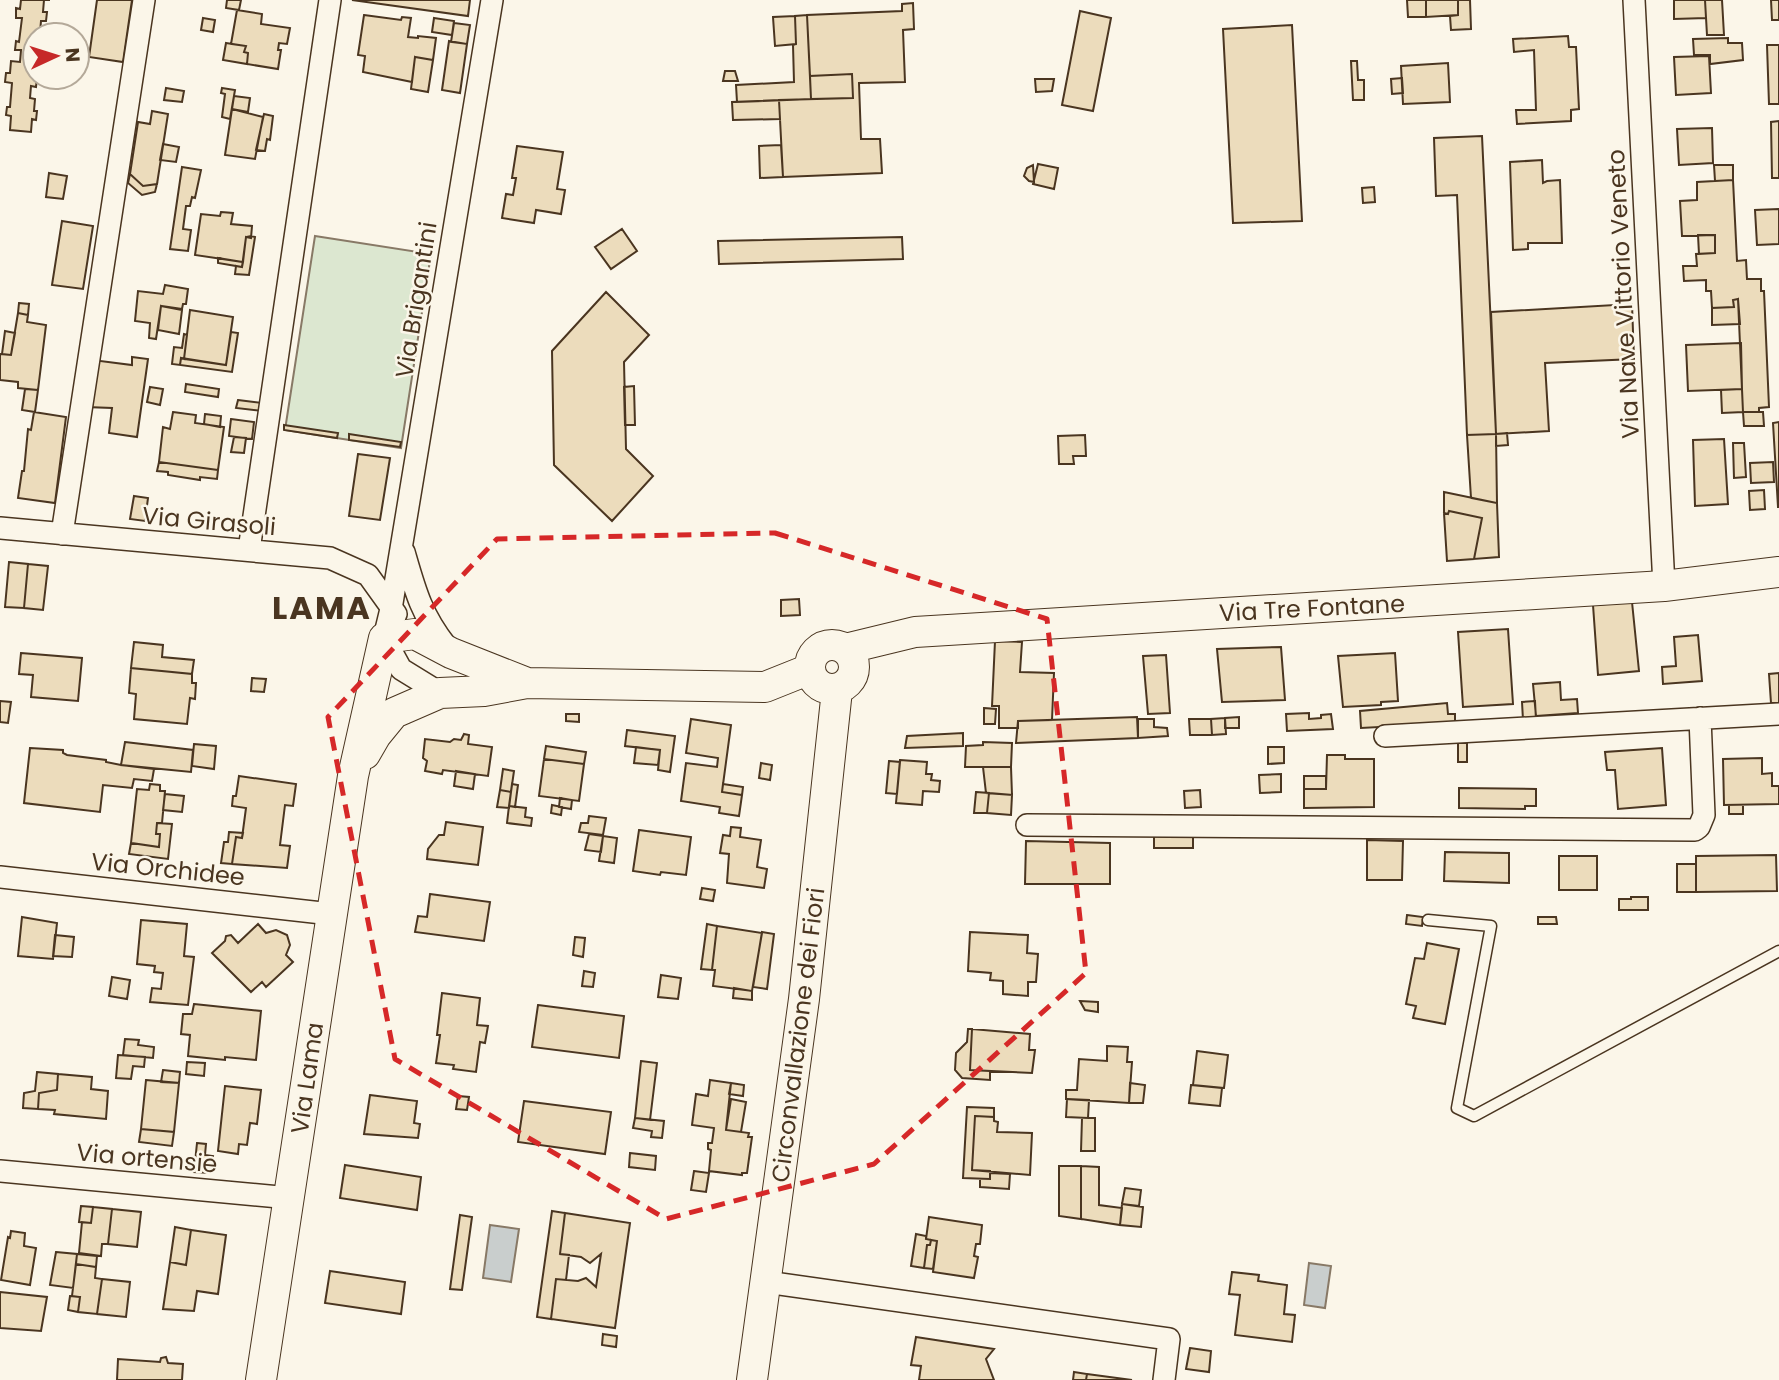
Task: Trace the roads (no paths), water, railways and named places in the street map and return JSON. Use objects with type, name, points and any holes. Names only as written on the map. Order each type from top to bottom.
[{"type":"street","points":[[62,534],[144,0]]},
{"type":"street","points":[[249,550],[330,0]]},
{"type":"street","name":"Via Brigantini","points":[[384,638],[402,546],[492,0]]},
{"type":"street","name":"Via Nave Vittorio Veneto","points":[[1634,0],[1664,586]]},
{"type":"street","name":"Via Girasoli","points":[[0,528],[330,558],[368,575],[391,609],[415,634]]},
{"type":"street","points":[[402,546],[419,602],[429,624],[451,653]]},
{"type":"street","name":"Via Tre Fontane","points":[[845,649],[915,632],[1664,586],[1779,572]]},
{"type":"street","points":[[440,693],[401,669],[384,638],[415,634],[451,653],[527,683]]},
{"type":"street","name":"Via Lama","points":[[261,1380],[353,776],[384,638]]},
{"type":"street","points":[[832,645],[845,649],[852,656],[855,673],[846,686],[830,690],[817,684],[810,669],[813,657],[824,646],[832,645]]},
{"type":"street","points":[[353,776],[376,735],[394,713],[440,693],[484,691],[527,683],[765,687],[810,669]]},
{"type":"street","name":"Circonvallazione dei Fiori","points":[[752,1380],[804,999],[838,690]]},
{"type":"street","points":[[1385,736],[1779,714]]},
{"type":"street","points":[[1027,825],[1695,830],[1704,815],[1700,718]]},
{"type":"street","name":"Via Orchidee","points":[[0,877],[331,914]]},
{"type":"street","name":"Via ortensie","points":[[0,1171],[290,1198]]},
{"type":"street","points":[[766,1282],[1169,1339],[1164,1380]]},
{"type":"lane","points":[[1428,920],[1491,926],[1457,1108],[1474,1116],[1779,951]]},
{"type":"district","name":"LAMA","points":[[322,607]]}]
